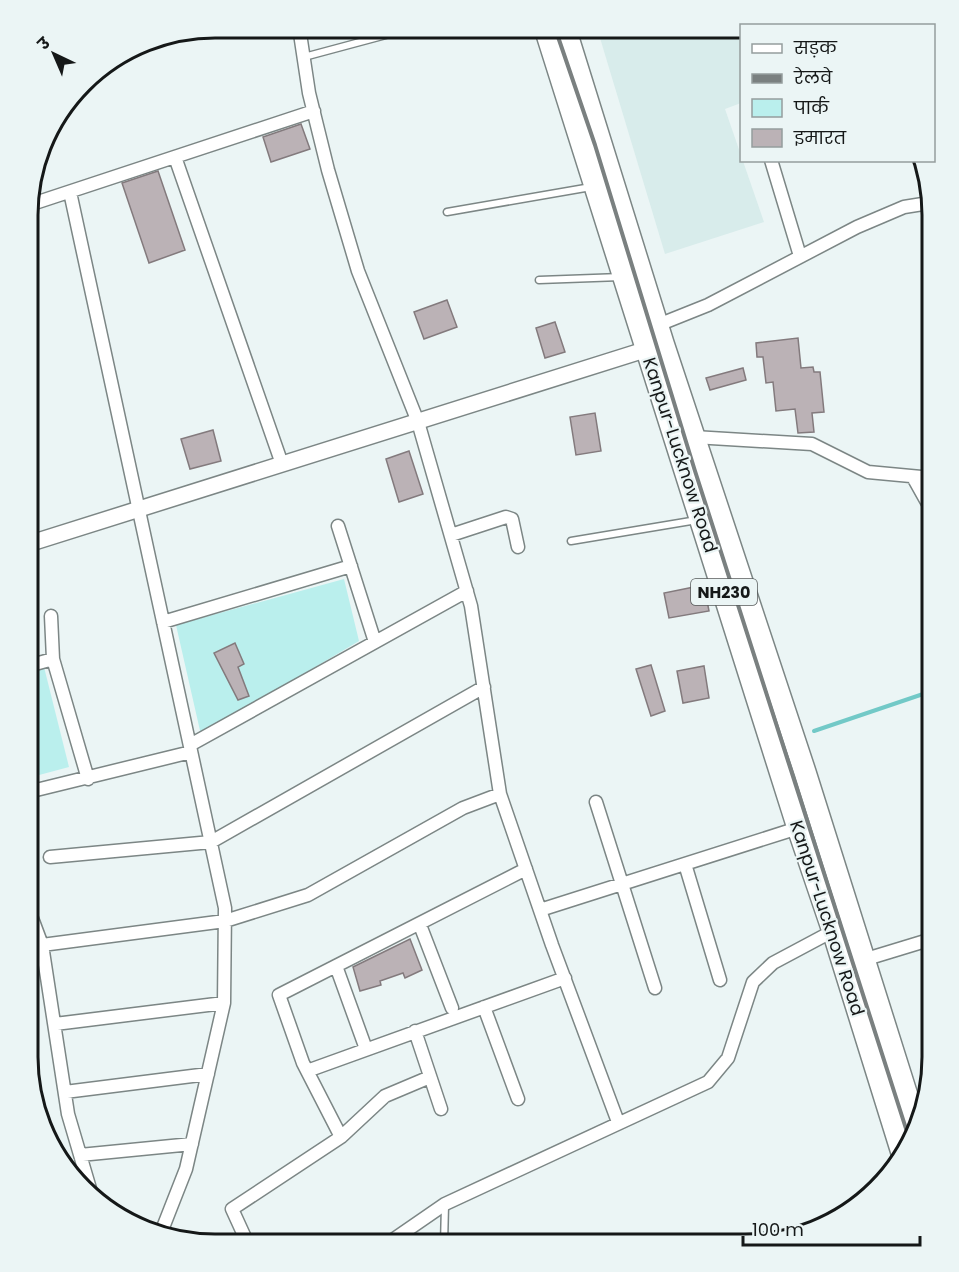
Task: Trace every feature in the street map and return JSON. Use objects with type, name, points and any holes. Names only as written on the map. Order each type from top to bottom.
[{"type":"highway","name":"Kanpur-Lucknow Road","points":[[548,38],[624,277],[656,339],[694,437],[805,772],[863,960],[915,1098]]},
{"type":"highway","name":"Kanpur-Lucknow Road","points":[[569,38],[656,339],[700,519],[899,1144]]},
{"type":"street","points":[[301,38],[314,111],[358,271],[418,422],[471,606],[500,794],[618,1122]]},
{"type":"street","points":[[39,202],[314,111]]},
{"type":"street","points":[[175,157],[282,464]]},
{"type":"street","points":[[772,162],[800,256]]},
{"type":"street","points":[[70,192],[225,908],[224,1003],[186,1168],[163,1226]]},
{"type":"street","points":[[38,541],[418,422],[656,339],[708,305],[858,226],[904,207],[921,204]]},
{"type":"street","points":[[694,437],[812,444],[867,472],[922,477]]},
{"type":"street","points":[[913,477],[922,493]]},
{"type":"street","points":[[451,535],[506,517],[512,519],[518,547]]},
{"type":"street","points":[[338,526],[375,642]]},
{"type":"street","points":[[163,622],[351,566]]},
{"type":"street","points":[[38,789],[88,778],[191,748],[467,591]]},
{"type":"street","points":[[51,616],[53,659],[88,778]]},
{"type":"street","points":[[38,663],[53,659]]},
{"type":"street","points":[[50,857],[211,842],[484,687]]},
{"type":"street","points":[[42,945],[225,921],[308,895],[463,808],[500,794]]},
{"type":"street","points":[[596,802],[655,988]]},
{"type":"street","points":[[540,910],[798,828]]},
{"type":"street","points":[[685,864],[720,980]]},
{"type":"street","points":[[341,1137],[307,1071],[279,994],[420,925],[526,869]]},
{"type":"street","points":[[420,925],[452,1008]]},
{"type":"street","points":[[402,1234],[445,1204],[708,1082],[728,1058],[753,982],[773,963],[833,931]]},
{"type":"street","points":[[38,934],[42,945],[68,1114],[80,1155],[83,1176]]},
{"type":"street","points":[[863,960],[921,942]]},
{"type":"street","points":[[336,966],[366,1049]]},
{"type":"street","points":[[307,1071],[565,978]]},
{"type":"street","points":[[55,1024],[224,1003]]},
{"type":"street","points":[[484,1007],[518,1099]]},
{"type":"street","points":[[415,1031],[441,1109]]},
{"type":"street","points":[[65,1092],[208,1074]]},
{"type":"street","points":[[243,1234],[232,1209],[341,1137],[385,1096],[430,1077]]},
{"type":"street","points":[[886,1108],[915,1098]]},
{"type":"street","points":[[80,1155],[192,1144]]},
{"type":"lane","points":[[304,57],[375,38]]},
{"type":"lane","points":[[447,212],[596,186]]},
{"type":"lane","points":[[539,280],[624,277]]},
{"type":"lane","points":[[571,541],[700,519]]},
{"type":"lane","points":[[444,1234],[445,1204]]},
{"type":"shaded area","points":[[600,38],[740,38],[740,103],[725,109],[740,152],[740,162],[743,162],[764,222],[665,254]]},
{"type":"green space","points":[[344,579],[359,641],[201,735],[176,625]]},
{"type":"green space","points":[[44,667],[69,767],[38,775],[38,668]]},
{"type":"building","points":[[301,124],[310,149],[271,162],[263,137]]},
{"type":"building","points":[[158,171],[185,250],[149,263],[122,183]]},
{"type":"building","points":[[447,300],[457,327],[424,339],[414,312]]},
{"type":"building","points":[[555,322],[565,352],[545,358],[536,328]]},
{"type":"building","points":[[798,338],[801,368],[813,367],[814,372],[820,372],[824,412],[812,413],[814,432],[798,433],[795,409],[776,411],[773,382],[766,383],[763,357],[757,357],[756,343]]},
{"type":"building","points":[[743,368],[746,380],[710,390],[706,378]]},
{"type":"building","points":[[595,413],[601,451],[576,455],[570,417]]},
{"type":"building","points":[[213,430],[221,461],[190,469],[181,439]]},
{"type":"building","points":[[409,451],[423,494],[399,502],[386,459]]},
{"type":"building","points":[[704,585],[709,611],[669,618],[664,593]]},
{"type":"building","points":[[235,643],[244,664],[238,667],[249,696],[238,700],[214,653]]},
{"type":"building","points":[[651,665],[665,711],[651,716],[636,669]]},
{"type":"building","points":[[704,666],[709,698],[683,703],[677,671]]},
{"type":"building","points":[[410,939],[422,970],[405,978],[403,973],[380,981],[381,985],[360,991],[353,967]]},
{"type":"waterway","points":[[814,731],[921,695]]},
{"type":"railway","points":[[558,38],[595,145],[695,471],[906,1129]]}]
